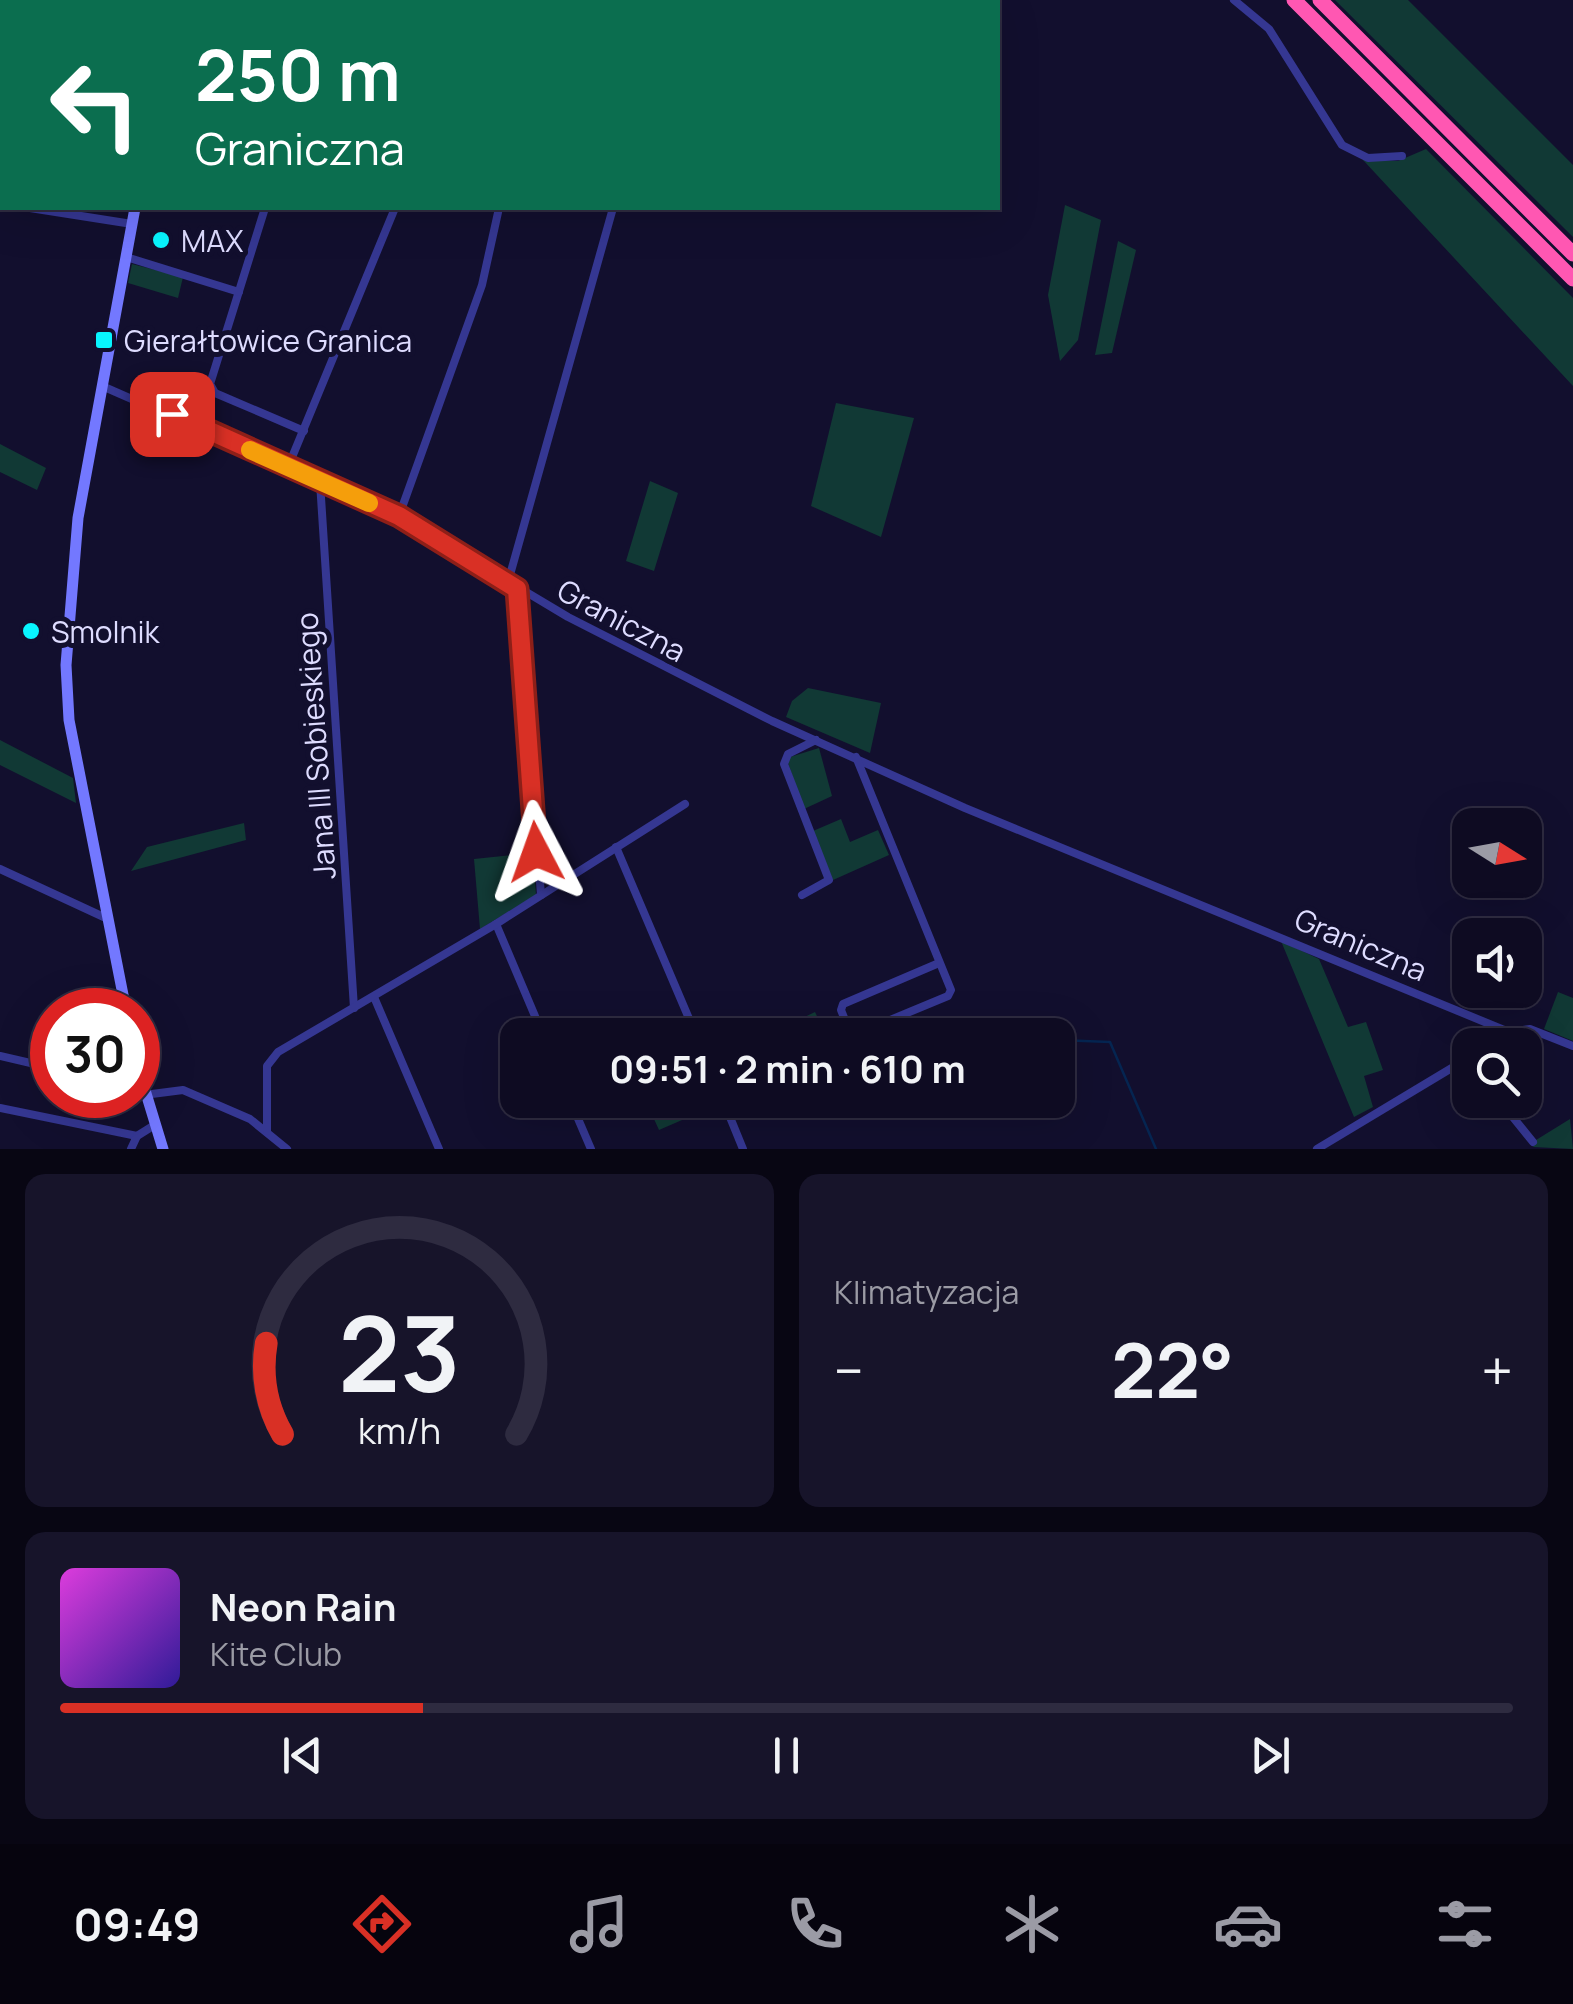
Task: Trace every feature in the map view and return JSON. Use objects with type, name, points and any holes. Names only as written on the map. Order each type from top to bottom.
[{"type":"highway","points":[[1320,0],[1573,254]]},
{"type":"highway","points":[[1295,2],[1573,279]]},
{"type":"main road","points":[[122,988],[68,720],[66,665],[78,518],[135,210]]},
{"type":"main road","points":[[150,1118],[162,1149]]},
{"type":"street","points":[[1234,0],[1269,29],[1342,145],[1368,158],[1402,156]]},
{"type":"street","points":[[43,210],[132,224]]},
{"type":"street","points":[[264,210],[211,387],[304,430]]},
{"type":"street","points":[[288,468],[393,210]]},
{"type":"street","points":[[399,516],[482,285],[499,210]]},
{"type":"street","points":[[508,582],[612,210]]},
{"type":"street","points":[[126,258],[239,292]]},
{"type":"street","name":"Graniczna","points":[[102,387],[399,516],[517,589],[698,685],[816,740],[965,808],[1500,1028]]},
{"type":"street","name":"Jana III Sobieskiego","points":[[320,482],[354,1008]]},
{"type":"street","points":[[517,589],[540,895]]},
{"type":"street","points":[[802,895],[829,880],[784,764],[788,754],[816,740]]},
{"type":"street","points":[[856,757],[951,990],[948,996],[894,1018]]},
{"type":"street","points":[[267,1131],[270,1060],[685,804]]},
{"type":"street","points":[[616,847],[689,1018]]},
{"type":"street","points":[[0,869],[108,919]]},
{"type":"street","points":[[496,924],[536,1018]]},
{"type":"street","points":[[844,1018],[840,1010],[843,1004],[939,962]]},
{"type":"street","points":[[374,997],[439,1149]]},
{"type":"street","name":"Graniczna","points":[[1542,1034],[1573,1046]]},
{"type":"street","points":[[0,1056],[30,1063]]},
{"type":"street","points":[[1317,1149],[1452,1070]]},
{"type":"street","points":[[160,1089],[183,1090],[237,1112],[288,1149]]},
{"type":"street","points":[[0,1108],[137,1136]]},
{"type":"street","points":[[578,1118],[591,1149]]},
{"type":"street","points":[[730,1118],[743,1149]]},
{"type":"street","points":[[1514,1118],[1533,1142]]},
{"type":"street","points":[[131,1149],[137,1136],[153,1126]]},
{"type":"green space","points":[[1335,0],[1408,0],[1573,165],[1573,237]]},
{"type":"green space","points":[[1426,149],[1573,298],[1573,386],[1363,160],[1398,161]]},
{"type":"green space","points":[[1065,205],[1101,220],[1078,340],[1060,361],[1048,295]]},
{"type":"green space","points":[[1118,241],[1136,250],[1112,353],[1095,355]]},
{"type":"green space","points":[[132,264],[183,277],[178,298],[128,283]]},
{"type":"green space","points":[[836,403],[914,418],[881,537],[811,506]]},
{"type":"green space","points":[[0,444],[46,468],[37,490],[0,472]]},
{"type":"green space","points":[[650,481],[678,493],[654,571],[626,561]]},
{"type":"green space","points":[[808,688],[881,703],[870,753],[786,717],[792,701]]},
{"type":"green space","points":[[0,740],[73,778],[76,803],[0,765]]},
{"type":"green space","points":[[819,748],[832,796],[804,809],[788,763],[790,757]]},
{"type":"green space","points":[[841,819],[850,842],[878,830],[889,855],[833,880],[813,831]]},
{"type":"green space","points":[[244,823],[246,840],[131,871],[147,847]]},
{"type":"green space","points":[[533,853],[536,895],[480,929],[474,859]]},
{"type":"green space","points":[[1281,941],[1319,959],[1348,1027],[1366,1022],[1383,1070],[1364,1076],[1373,1107],[1354,1117]]},
{"type":"green space","points":[[1558,992],[1573,998],[1573,1041],[1544,1029]]},
{"type":"green space","points":[[654,1118],[687,1118],[659,1130]]},
{"type":"green space","points":[[1570,1119],[1573,1149],[1533,1147],[1536,1140]]},
{"type":"waterway","points":[[1075,1041],[1110,1042],[1156,1149]]},
{"type":"slow traffic","points":[[250,450],[369,503]]},
{"type":"place","name":"MAX","points":[[161,240]]},
{"type":"place","name":"Gierałtowice Granica","points":[[104,340]]},
{"type":"place","name":"Smolnik","points":[[31,631]]},
{"type":"route","points":[[172,414],[399,516],[517,589],[536,852]]}]
